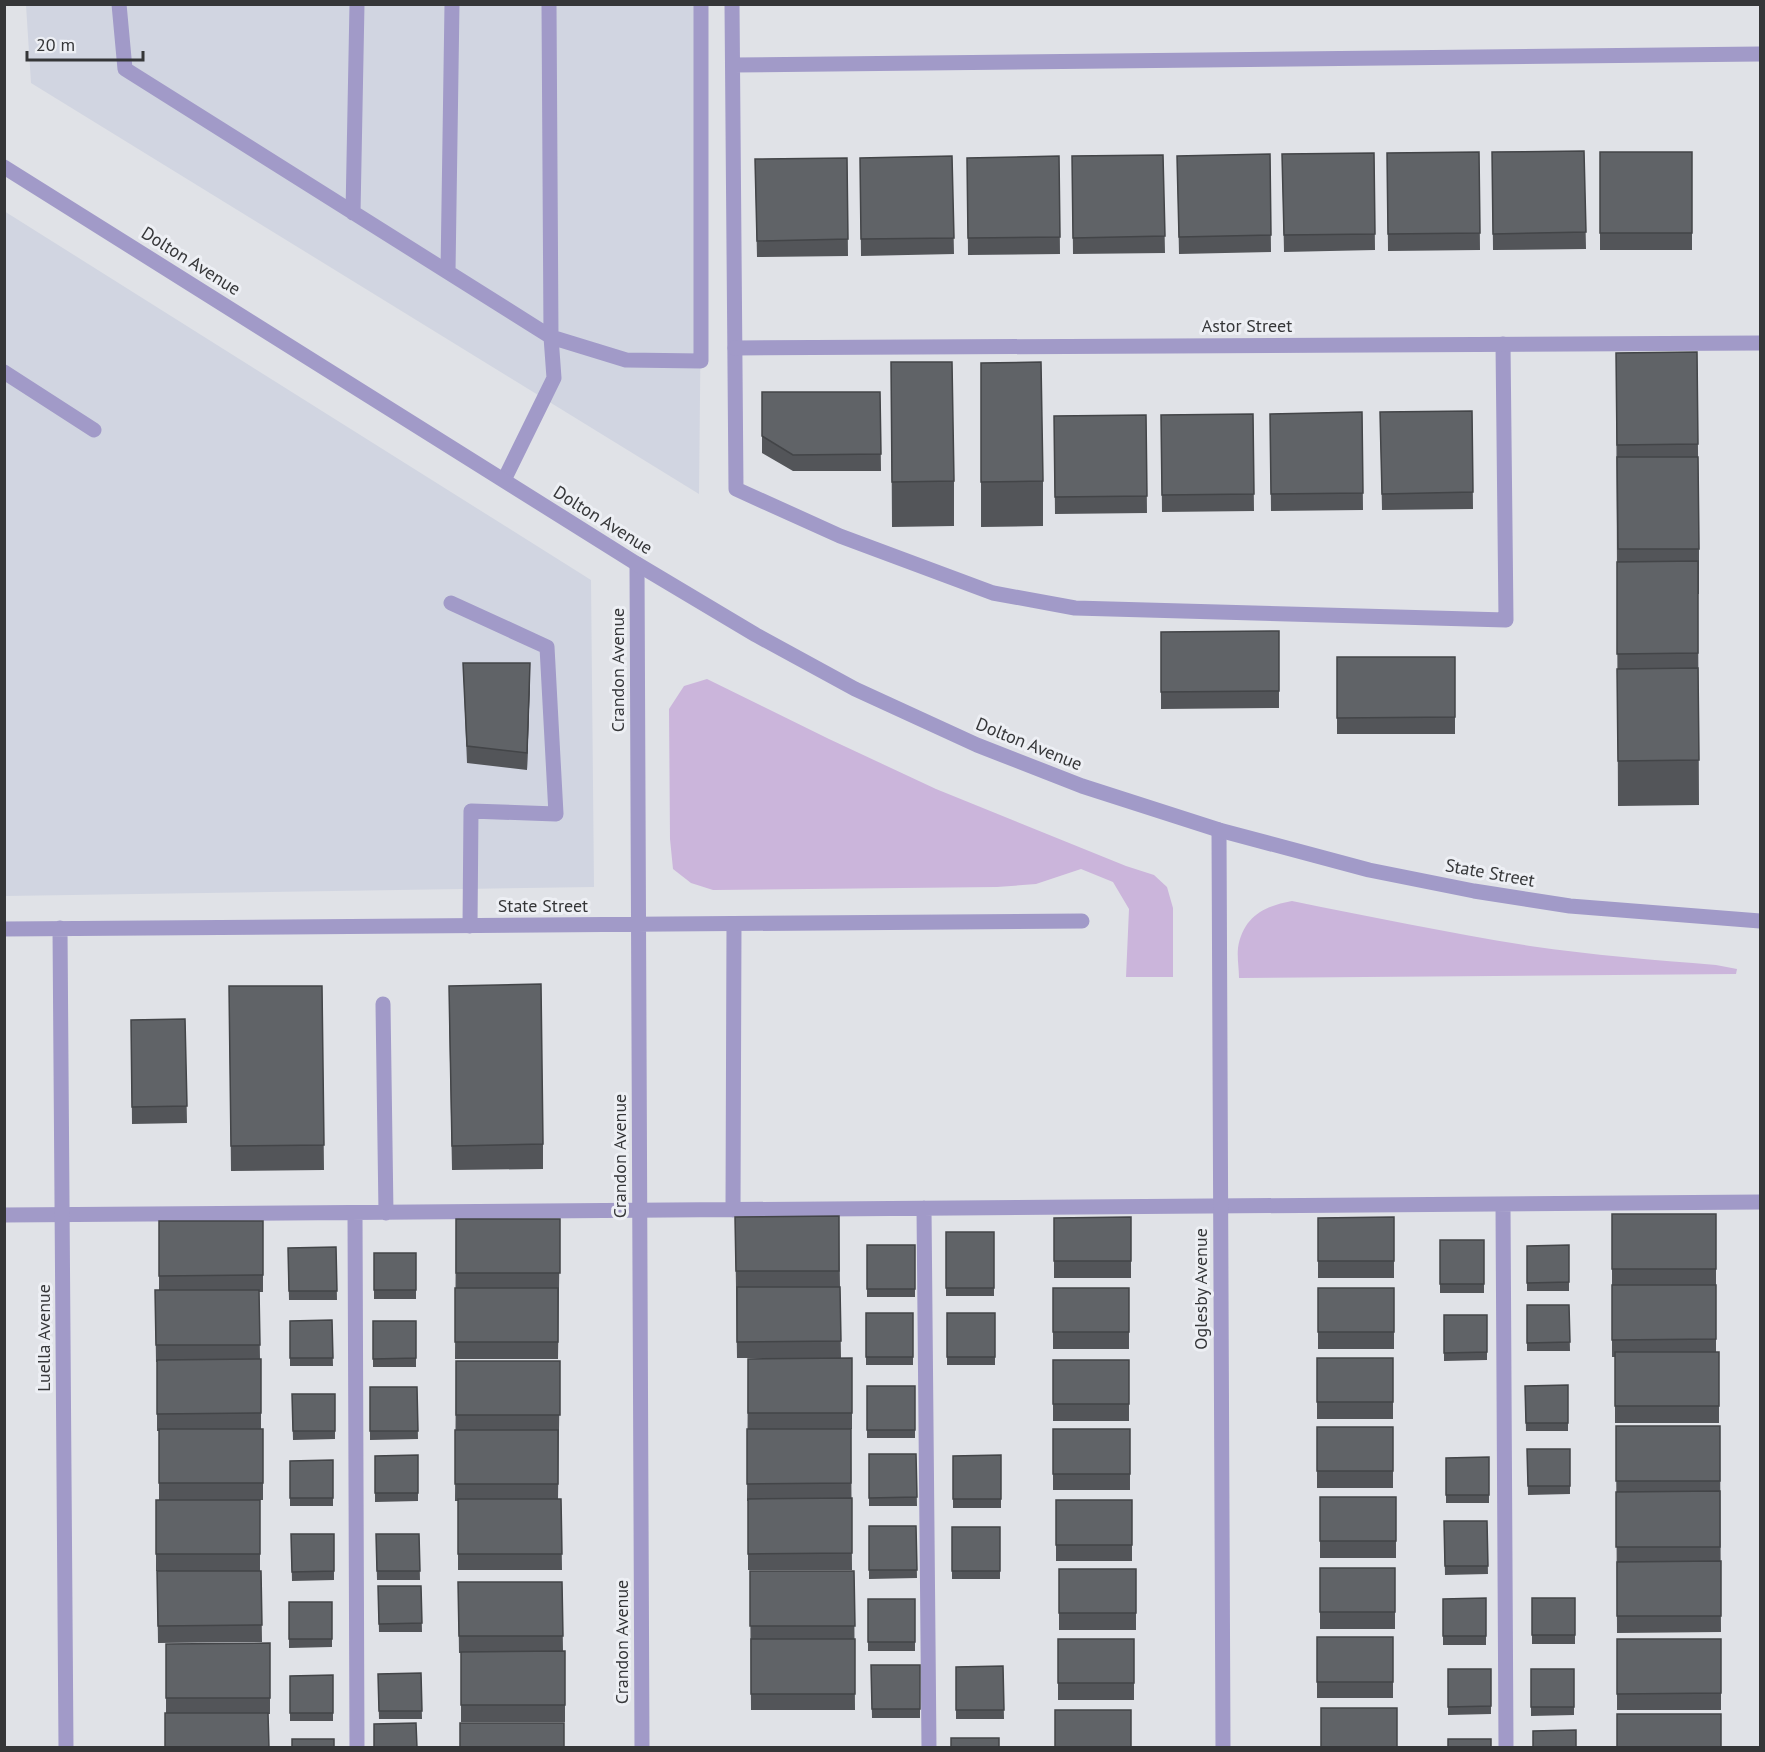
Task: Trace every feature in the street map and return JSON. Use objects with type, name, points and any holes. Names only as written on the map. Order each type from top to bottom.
[{"type":"street","points":[[119,4],[125,69],[551,337],[626,360],[700,361],[701,4]]},
{"type":"street","points":[[353,213],[357,4]]},
{"type":"street","points":[[448,272],[453,4]]},
{"type":"street","points":[[504,480],[554,378],[551,337],[549,4]]},
{"type":"street","points":[[732,4],[736,489],[840,536],[993,593],[1075,608],[1506,620],[1503,344]]},
{"type":"street","points":[[733,65],[1761,54]]},
{"type":"street","name":"Dolton Avenue","points":[[4,167],[637,564],[756,635],[855,689],[977,745],[1072,782],[1219,830]]},
{"type":"street","name":"Astor Street","points":[[735,348],[1761,343]]},
{"type":"street","points":[[4,372],[94,430]]},
{"type":"street","name":"Crandon Avenue","points":[[637,564],[642,1748]]},
{"type":"street","points":[[451,603],[547,647],[556,814],[471,811],[471,926]]},
{"type":"street","name":"State Street","points":[[1219,830],[1370,870],[1474,891],[1570,906],[1761,921]]},
{"type":"street","name":"Oglesby Avenue","points":[[1219,830],[1223,1748]]},
{"type":"street","name":"State Street","points":[[4,929],[1082,921]]},
{"type":"street","points":[[733,1210],[734,924]]},
{"type":"street","name":"Luella Avenue","points":[[60,928],[66,1748]]},
{"type":"street","points":[[383,1004],[386,1212]]},
{"type":"street","points":[[4,1215],[1761,1202]]},
{"type":"street","points":[[1503,1204],[1506,1748]]},
{"type":"street","points":[[924,1208],[929,1748]]},
{"type":"street","points":[[355,1212],[357,1748]]},
{"type":"shaded area","points":[[26,5],[704,5],[699,494],[31,83]]},
{"type":"shaded area","points":[[4,211],[591,580],[594,887],[5,896]]},
{"type":"shaded area","points":[[707,679],[936,789],[1126,866],[1154,875],[1167,887],[1173,908],[1173,977],[1126,977],[1129,909],[1113,882],[1081,869],[1036,884],[997,887],[713,890],[691,883],[673,869],[670,839],[669,709],[684,686]]},
{"type":"shaded area","points":[[1292,901],[1530,946],[1737,969],[1736,974],[1239,978],[1238,948],[1245,928],[1256,915],[1264,910]]},
{"type":"building","points":[[1584,151],[1586,232],[1493,234],[1492,152]]},
{"type":"building","points":[[1479,152],[1480,233],[1388,234],[1387,153]]},
{"type":"building","points":[[1600,152],[1692,152],[1692,233],[1600,233]]},
{"type":"building","points":[[1374,153],[1375,234],[1284,235],[1282,154]]},
{"type":"building","points":[[1270,154],[1271,235],[1179,237],[1177,156]]},
{"type":"building","points":[[1163,155],[1165,236],[1073,238],[1072,156]]},
{"type":"building","points":[[952,156],[954,238],[861,239],[860,158]]},
{"type":"building","points":[[1059,156],[1060,237],[968,238],[967,158]]},
{"type":"building","points":[[847,158],[848,239],[757,241],[755,159]]},
{"type":"building","points":[[1697,352],[1698,444],[1617,445],[1616,353]]},
{"type":"building","points":[[891,362],[952,362],[954,481],[892,482]]},
{"type":"building","points":[[1041,362],[1043,481],[981,482],[981,363]]},
{"type":"building","points":[[762,392],[880,392],[881,454],[793,455],[762,436]]},
{"type":"building","points":[[1472,411],[1473,492],[1382,494],[1380,412]]},
{"type":"building","points":[[1362,412],[1363,493],[1271,494],[1270,414]]},
{"type":"building","points":[[1253,414],[1254,494],[1162,495],[1161,415]]},
{"type":"building","points":[[1146,415],[1147,496],[1055,497],[1054,416]]},
{"type":"building","points":[[1617,457],[1698,457],[1699,549],[1618,549]]},
{"type":"building","points":[[1698,561],[1698,653],[1617,654],[1617,562]]},
{"type":"building","points":[[1279,631],[1279,691],[1161,692],[1161,632]]},
{"type":"building","points":[[1337,657],[1455,657],[1455,717],[1337,718]]},
{"type":"building","points":[[463,663],[530,663],[527,753],[467,746]]},
{"type":"building","points":[[1698,668],[1699,760],[1618,761],[1617,669]]},
{"type":"building","points":[[541,984],[543,1144],[452,1146],[449,986]]},
{"type":"building","points":[[229,986],[322,986],[324,1145],[231,1146]]},
{"type":"building","points":[[185,1019],[187,1106],[132,1107],[131,1020]]},
{"type":"building","points":[[1612,1214],[1716,1214],[1716,1269],[1612,1269]]},
{"type":"building","points":[[839,1216],[839,1271],[736,1271],[735,1217]]},
{"type":"building","points":[[1131,1217],[1131,1261],[1054,1261],[1054,1218]]},
{"type":"building","points":[[1394,1217],[1394,1261],[1318,1261],[1318,1218]]},
{"type":"building","points":[[456,1219],[560,1219],[560,1273],[456,1273]]},
{"type":"building","points":[[159,1221],[263,1221],[263,1275],[159,1276]]},
{"type":"building","points":[[946,1232],[994,1232],[994,1288],[946,1288]]},
{"type":"building","points":[[1440,1240],[1484,1240],[1484,1284],[1440,1284]]},
{"type":"building","points":[[867,1245],[915,1245],[915,1289],[867,1289]]},
{"type":"building","points":[[1569,1245],[1569,1282],[1527,1283],[1527,1246]]},
{"type":"building","points":[[336,1247],[337,1291],[289,1291],[288,1248]]},
{"type":"building","points":[[374,1253],[416,1253],[416,1290],[374,1290]]},
{"type":"building","points":[[1612,1285],[1716,1285],[1716,1339],[1612,1340]]},
{"type":"building","points":[[737,1287],[840,1287],[841,1341],[737,1342]]},
{"type":"building","points":[[455,1288],[558,1288],[558,1342],[455,1342]]},
{"type":"building","points":[[1053,1288],[1129,1288],[1129,1332],[1053,1332]]},
{"type":"building","points":[[1318,1288],[1394,1288],[1394,1332],[1318,1332]]},
{"type":"building","points":[[155,1290],[259,1290],[260,1345],[156,1345]]},
{"type":"building","points":[[1527,1305],[1569,1305],[1570,1342],[1527,1343]]},
{"type":"building","points":[[866,1313],[913,1313],[913,1357],[866,1357]]},
{"type":"building","points":[[947,1313],[995,1313],[995,1357],[947,1357]]},
{"type":"building","points":[[1444,1315],[1487,1315],[1487,1352],[1444,1353]]},
{"type":"building","points":[[332,1320],[333,1358],[290,1358],[290,1321]]},
{"type":"building","points":[[373,1321],[416,1321],[416,1358],[373,1359]]},
{"type":"building","points":[[1615,1352],[1719,1352],[1719,1406],[1615,1406]]},
{"type":"building","points":[[852,1358],[852,1413],[748,1413],[748,1359]]},
{"type":"building","points":[[1317,1358],[1393,1358],[1393,1402],[1317,1402]]},
{"type":"building","points":[[261,1359],[261,1413],[157,1414],[157,1360]]},
{"type":"building","points":[[1053,1360],[1129,1360],[1129,1404],[1053,1404]]},
{"type":"building","points":[[456,1361],[560,1361],[560,1415],[456,1415]]},
{"type":"building","points":[[1568,1385],[1568,1423],[1526,1423],[1525,1386]]},
{"type":"building","points":[[867,1386],[915,1386],[915,1430],[867,1430]]},
{"type":"building","points":[[370,1387],[417,1387],[418,1431],[370,1431]]},
{"type":"building","points":[[292,1394],[335,1394],[335,1431],[293,1431]]},
{"type":"building","points":[[1616,1426],[1720,1426],[1720,1481],[1616,1481]]},
{"type":"building","points":[[1317,1427],[1393,1427],[1393,1471],[1317,1471]]},
{"type":"building","points":[[159,1429],[263,1429],[263,1483],[159,1483]]},
{"type":"building","points":[[747,1429],[851,1429],[851,1483],[747,1484]]},
{"type":"building","points":[[1053,1429],[1130,1429],[1130,1474],[1053,1474]]},
{"type":"building","points":[[455,1430],[558,1430],[558,1484],[455,1484]]},
{"type":"building","points":[[1527,1449],[1570,1449],[1570,1486],[1528,1486]]},
{"type":"building","points":[[869,1454],[916,1454],[917,1497],[869,1498]]},
{"type":"building","points":[[418,1455],[418,1493],[375,1493],[375,1456]]},
{"type":"building","points":[[1001,1455],[1001,1499],[953,1499],[953,1456]]},
{"type":"building","points":[[1489,1457],[1489,1495],[1446,1495],[1446,1458]]},
{"type":"building","points":[[333,1460],[333,1498],[290,1498],[290,1461]]},
{"type":"building","points":[[1720,1491],[1720,1547],[1616,1547],[1616,1492]]},
{"type":"building","points":[[1320,1497],[1396,1497],[1396,1541],[1320,1541]]},
{"type":"building","points":[[852,1498],[852,1553],[748,1554],[748,1499]]},
{"type":"building","points":[[458,1499],[561,1499],[562,1554],[458,1554]]},
{"type":"building","points":[[156,1500],[260,1500],[260,1554],[156,1554]]},
{"type":"building","points":[[1056,1500],[1132,1500],[1132,1545],[1056,1545]]},
{"type":"building","points":[[1444,1521],[1487,1521],[1488,1566],[1445,1566]]},
{"type":"building","points":[[869,1526],[916,1526],[917,1570],[869,1570]]},
{"type":"building","points":[[952,1527],[1000,1527],[1000,1571],[952,1571]]},
{"type":"building","points":[[291,1534],[334,1534],[334,1571],[292,1572]]},
{"type":"building","points":[[376,1534],[419,1534],[420,1571],[377,1571]]},
{"type":"building","points":[[1721,1561],[1721,1616],[1617,1616],[1617,1562]]},
{"type":"building","points":[[1320,1568],[1395,1568],[1395,1612],[1320,1612]]},
{"type":"building","points":[[1059,1569],[1136,1569],[1136,1613],[1059,1613]]},
{"type":"building","points":[[157,1571],[261,1571],[262,1625],[158,1626]]},
{"type":"building","points":[[750,1571],[854,1571],[855,1626],[750,1626]]},
{"type":"building","points":[[458,1582],[562,1582],[563,1636],[459,1636]]},
{"type":"building","points":[[378,1586],[421,1586],[422,1623],[379,1624]]},
{"type":"building","points":[[1486,1598],[1486,1636],[1443,1636],[1443,1599]]},
{"type":"building","points":[[1532,1598],[1575,1598],[1575,1635],[1532,1635]]},
{"type":"building","points":[[868,1599],[915,1599],[915,1642],[868,1642]]},
{"type":"building","points":[[289,1602],[332,1602],[332,1639],[289,1639]]},
{"type":"building","points":[[1317,1637],[1393,1637],[1393,1682],[1317,1682]]},
{"type":"building","points":[[751,1639],[855,1639],[855,1694],[751,1694]]},
{"type":"building","points":[[1058,1639],[1134,1639],[1134,1683],[1058,1683]]},
{"type":"building","points":[[1617,1639],[1721,1639],[1721,1693],[1617,1694]]},
{"type":"building","points":[[270,1643],[270,1698],[166,1698],[166,1644]]},
{"type":"building","points":[[565,1651],[565,1705],[461,1705],[461,1652]]},
{"type":"building","points":[[871,1665],[920,1665],[920,1709],[872,1709]]},
{"type":"building","points":[[1003,1666],[1004,1710],[956,1710],[956,1667]]},
{"type":"building","points":[[1448,1669],[1491,1669],[1491,1706],[1448,1707]]},
{"type":"building","points":[[1531,1669],[1574,1669],[1574,1707],[1531,1707]]},
{"type":"building","points":[[421,1673],[422,1711],[379,1711],[378,1674]]},
{"type":"building","points":[[333,1675],[333,1713],[290,1713],[290,1676]]},
{"type":"building","points":[[1321,1708],[1397,1708],[1397,1748],[1321,1748]]},
{"type":"building","points":[[1055,1710],[1131,1710],[1131,1748],[1055,1748]]},
{"type":"building","points":[[165,1713],[268,1713],[269,1748],[165,1748]]},
{"type":"building","points":[[1617,1714],[1721,1714],[1721,1748],[1617,1748]]},
{"type":"building","points":[[416,1723],[417,1748],[374,1748],[374,1724]]},
{"type":"building","points":[[460,1723],[564,1723],[564,1748],[460,1748]]},
{"type":"building","points":[[1576,1730],[1576,1748],[1533,1748],[1533,1731]]},
{"type":"building","points":[[951,1738],[999,1738],[999,1748],[951,1748]]},
{"type":"building","points":[[292,1739],[334,1739],[334,1748],[292,1748]]},
{"type":"building","points":[[1448,1739],[1491,1739],[1491,1748],[1448,1748]]}]
